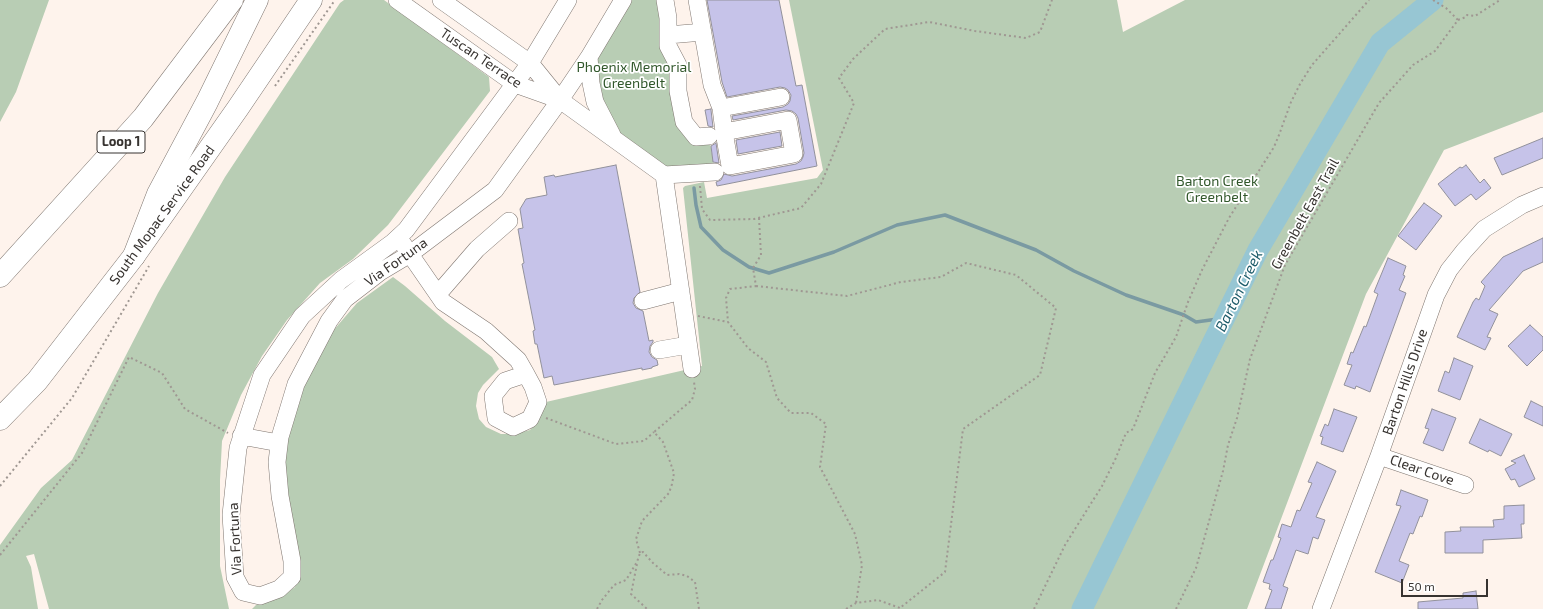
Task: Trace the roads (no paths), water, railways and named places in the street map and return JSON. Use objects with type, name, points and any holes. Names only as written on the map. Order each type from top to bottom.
[{"type":"main road","name":"Loop 1","points":[[0,276],[143,118],[232,0]]},
{"type":"main road","points":[[143,258],[158,194],[207,102],[257,0]]},
{"type":"main road","name":"South Mopac Service Road","points":[[0,419],[37,381],[143,258],[238,108],[311,0]]},
{"type":"street","name":"Tuscan Terrace","points":[[397,0],[515,84],[560,100]]},
{"type":"street","name":"Tuscan Terrace","points":[[441,0],[530,63],[560,100]]},
{"type":"street","name":"Via Fortuna","points":[[568,0],[530,63],[406,230],[398,238],[341,280],[302,316],[262,375],[238,448],[231,516],[235,577],[243,592],[260,596],[279,589],[292,578],[292,561],[280,496],[277,462],[279,443],[285,417],[296,384],[329,321],[345,299],[380,272],[410,254],[495,190],[589,57],[623,0]]},
{"type":"street","points":[[665,0],[668,18],[668,46],[678,65],[678,92],[684,122],[696,137],[717,134],[721,108],[712,85],[697,0]]},
{"type":"street","points":[[668,36],[703,32]]},
{"type":"street","points":[[589,57],[594,102],[614,139]]},
{"type":"street","points":[[721,108],[781,97]]},
{"type":"street","points":[[560,100],[664,175],[707,173]]},
{"type":"street","points":[[664,175],[692,369]]},
{"type":"street","name":"Barton Hills Drive","points":[[1322,609],[1380,456],[1436,295],[1449,270],[1484,230],[1522,205],[1543,196]]},
{"type":"street","points":[[438,294],[476,249],[509,221]]},
{"type":"street","points":[[398,238],[443,302],[486,331],[518,360],[526,374],[533,387],[538,402],[530,419],[512,427],[496,418],[493,396],[505,381],[526,374]]},
{"type":"street","points":[[643,301],[681,291]]},
{"type":"street","points":[[660,350],[688,345]]},
{"type":"street","points":[[241,436],[279,443]]},
{"type":"street","name":"Clear Cove","points":[[1380,456],[1464,485]]},
{"type":"waterway","name":"Barton Creek","points":[[1082,609],[1258,250],[1380,43],[1433,0]]},
{"type":"waterway","points":[[694,188],[701,227],[723,250],[749,267],[769,273],[834,252],[897,225],[945,215],[1036,250],[1074,271],[1126,295],[1184,315],[1196,322],[1225,318]]},
{"type":"park label","name":"Phoenix Memorial Greenbelt","points":[[634,76]]},
{"type":"park label","name":"Barton Creek Greenbelt","points":[[1217,190]]}]
